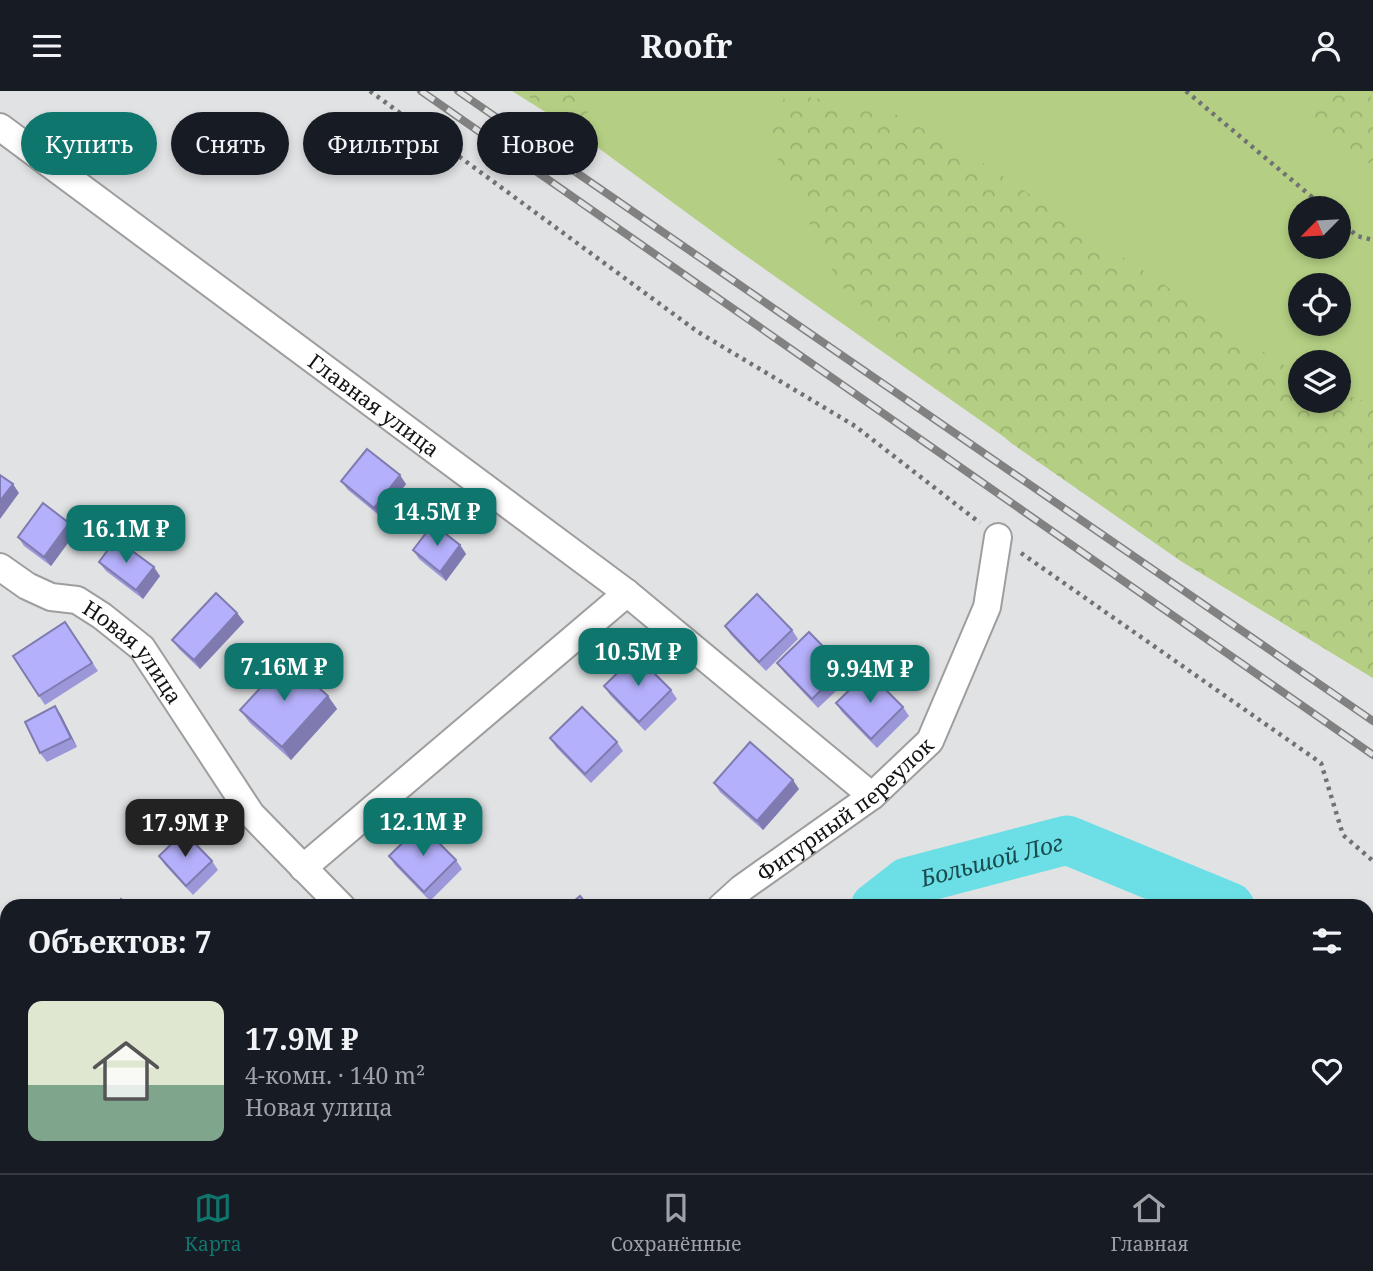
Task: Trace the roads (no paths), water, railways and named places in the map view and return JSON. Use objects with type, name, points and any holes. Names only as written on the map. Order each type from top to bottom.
[{"type":"street","name":"Главная улица","points":[[0,127],[627,593],[872,796]]},
{"type":"street","name":"Фигурный переулок","points":[[730,899],[872,796],[930,741],[987,607],[998,537]]},
{"type":"street","name":"Новая улица","points":[[0,567],[27,586],[51,597],[77,600],[102,615],[142,648],[251,814],[334,899]]},
{"type":"street","points":[[303,868],[627,593]]},
{"type":"waterway","name":"Большой Лог","points":[[885,899],[907,882],[1067,840],[1211,899]]},
{"type":"railway","points":[[421,91],[1373,755]]},
{"type":"railway","points":[[458,91],[1373,721]]}]
